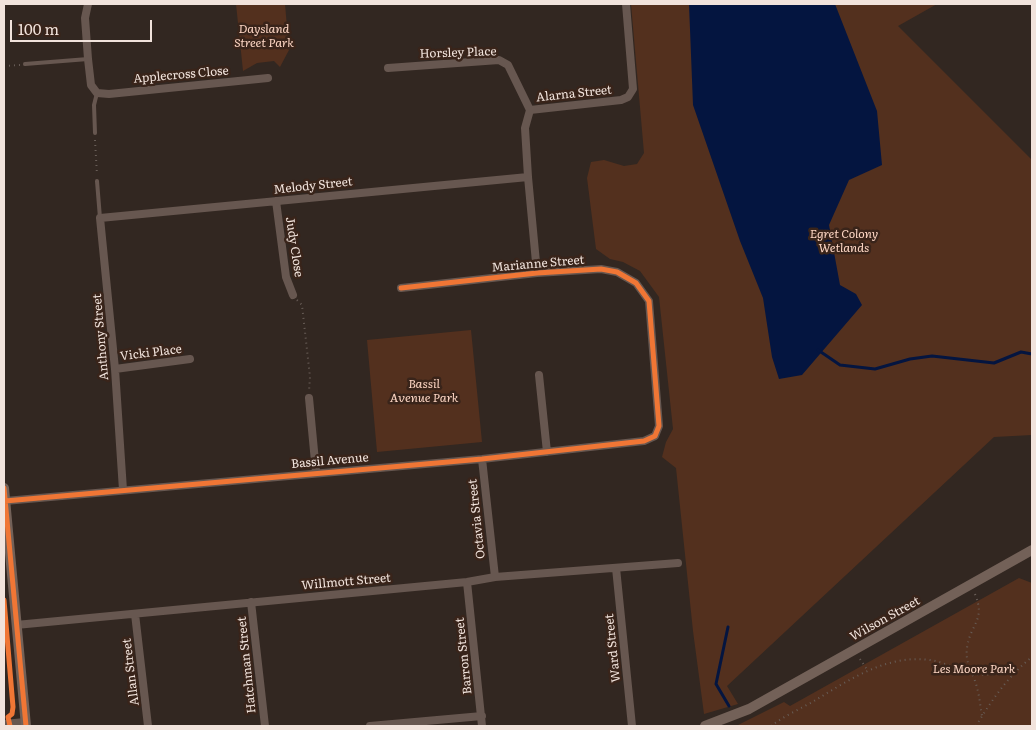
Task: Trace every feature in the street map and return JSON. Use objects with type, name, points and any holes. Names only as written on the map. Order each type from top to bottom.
[{"type":"street","points":[[88,4],[85,18],[88,59],[91,85],[96,93]]},
{"type":"street","name":"Alarna Street","points":[[538,273],[525,128],[530,110],[621,100],[628,97],[633,89],[626,4]]},
{"type":"street","name":"Horsley Place","points":[[388,68],[499,60],[508,65],[530,110]]},
{"type":"street","name":"Applecross Close","points":[[96,93],[109,94],[268,78]]},
{"type":"street","name":"Melody Street","points":[[100,218],[528,177]]},
{"type":"street","name":"Judy Close","points":[[276,201],[286,278],[292,295]]},
{"type":"street","name":"Anthony Street","points":[[100,218],[115,368],[123,490]]},
{"type":"street","name":"Marianne Street","points":[[401,288],[538,273],[601,269],[617,272],[636,283],[649,301],[659,426],[654,436]]},
{"type":"street","name":"Vicki Place","points":[[115,368],[190,359]]},
{"type":"street","points":[[539,375],[547,452]]},
{"type":"street","points":[[309,398],[316,472]]},
{"type":"street","name":"Bassil Avenue","points":[[5,501],[316,472],[482,459],[644,441],[654,436]]},
{"type":"street","name":"Octavia Street","points":[[482,459],[495,577]]},
{"type":"street","points":[[4,488],[7,553],[26,724],[6,724]]},
{"type":"street","name":"Wilson Street","points":[[705,726],[749,709],[1032,550]]},
{"type":"street","name":"Willmott Street","points":[[16,625],[467,582],[495,577],[678,563]]},
{"type":"street","name":"Ward Street","points":[[616,568],[632,726]]},
{"type":"street","name":"Barron Street","points":[[467,582],[482,726]]},
{"type":"street","name":"Hatchman Street","points":[[251,602],[265,726]]},
{"type":"street","name":"Allan Street","points":[[135,614],[148,726]]},
{"type":"street","points":[[370,726],[482,716]]},
{"type":"lane","points":[[25,64],[88,59]]},
{"type":"lane","points":[[95,133],[94,105],[96,93]]},
{"type":"lane","name":"Anthony Street","points":[[97,181],[100,218]]},
{"type":"path","points":[[4,66],[25,64]]},
{"type":"path","points":[[95,133],[97,181]]},
{"type":"path","points":[[292,295],[302,305],[310,377],[309,398]]},
{"type":"path","points":[[975,594],[980,611],[966,650],[967,660],[977,689],[982,716]]},
{"type":"path","points":[[5,610],[13,707],[12,714],[8,717],[6,724]]},
{"type":"path","points":[[976,726],[1016,672],[1032,657]]},
{"type":"path","points":[[860,659],[868,671]]},
{"type":"path","points":[[771,726],[879,665],[912,659],[938,662],[980,675],[1016,672]]},
{"type":"green space","name":"Daysland Street Park","points":[[236,4],[285,4],[289,50],[280,67],[274,61],[257,63],[243,71]]},
{"type":"green space","name":"Egret Colony Wetlands","points":[[631,4],[937,4],[898,26],[1032,160],[1032,435],[994,437],[727,686],[738,704],[704,714],[693,631],[676,468],[662,457],[666,442],[673,429],[659,297],[640,271],[623,262],[610,259],[596,249],[587,178],[591,162],[604,160],[624,166],[637,164],[644,153]]},
{"type":"green space","name":"Bassil Avenue Park","points":[[471,330],[482,442],[377,452],[367,340]]},
{"type":"green space","name":"Les Moore Park","points":[[1019,578],[1032,583],[1032,726],[736,726],[784,702],[790,706]]},
{"type":"water","points":[[689,4],[835,4],[877,111],[882,165],[849,180],[829,225],[840,285],[856,294],[862,305],[802,375],[779,379],[772,357],[763,298],[740,241],[693,105]]},
{"type":"waterway","points":[[818,350],[840,365],[875,369],[910,359],[932,356],[994,363],[1021,352],[1032,354]]},
{"type":"waterway","points":[[728,627],[716,684],[729,706]]},
{"type":"cycle path","points":[[5,501],[482,459],[644,441],[655,436],[659,426],[649,301],[636,283],[617,272],[601,269],[537,273],[401,288]]},
{"type":"cycle path","points":[[4,488],[26,726]]},
{"type":"cycle path","points":[[4,600],[13,707],[12,714],[8,717],[10,726]]}]
